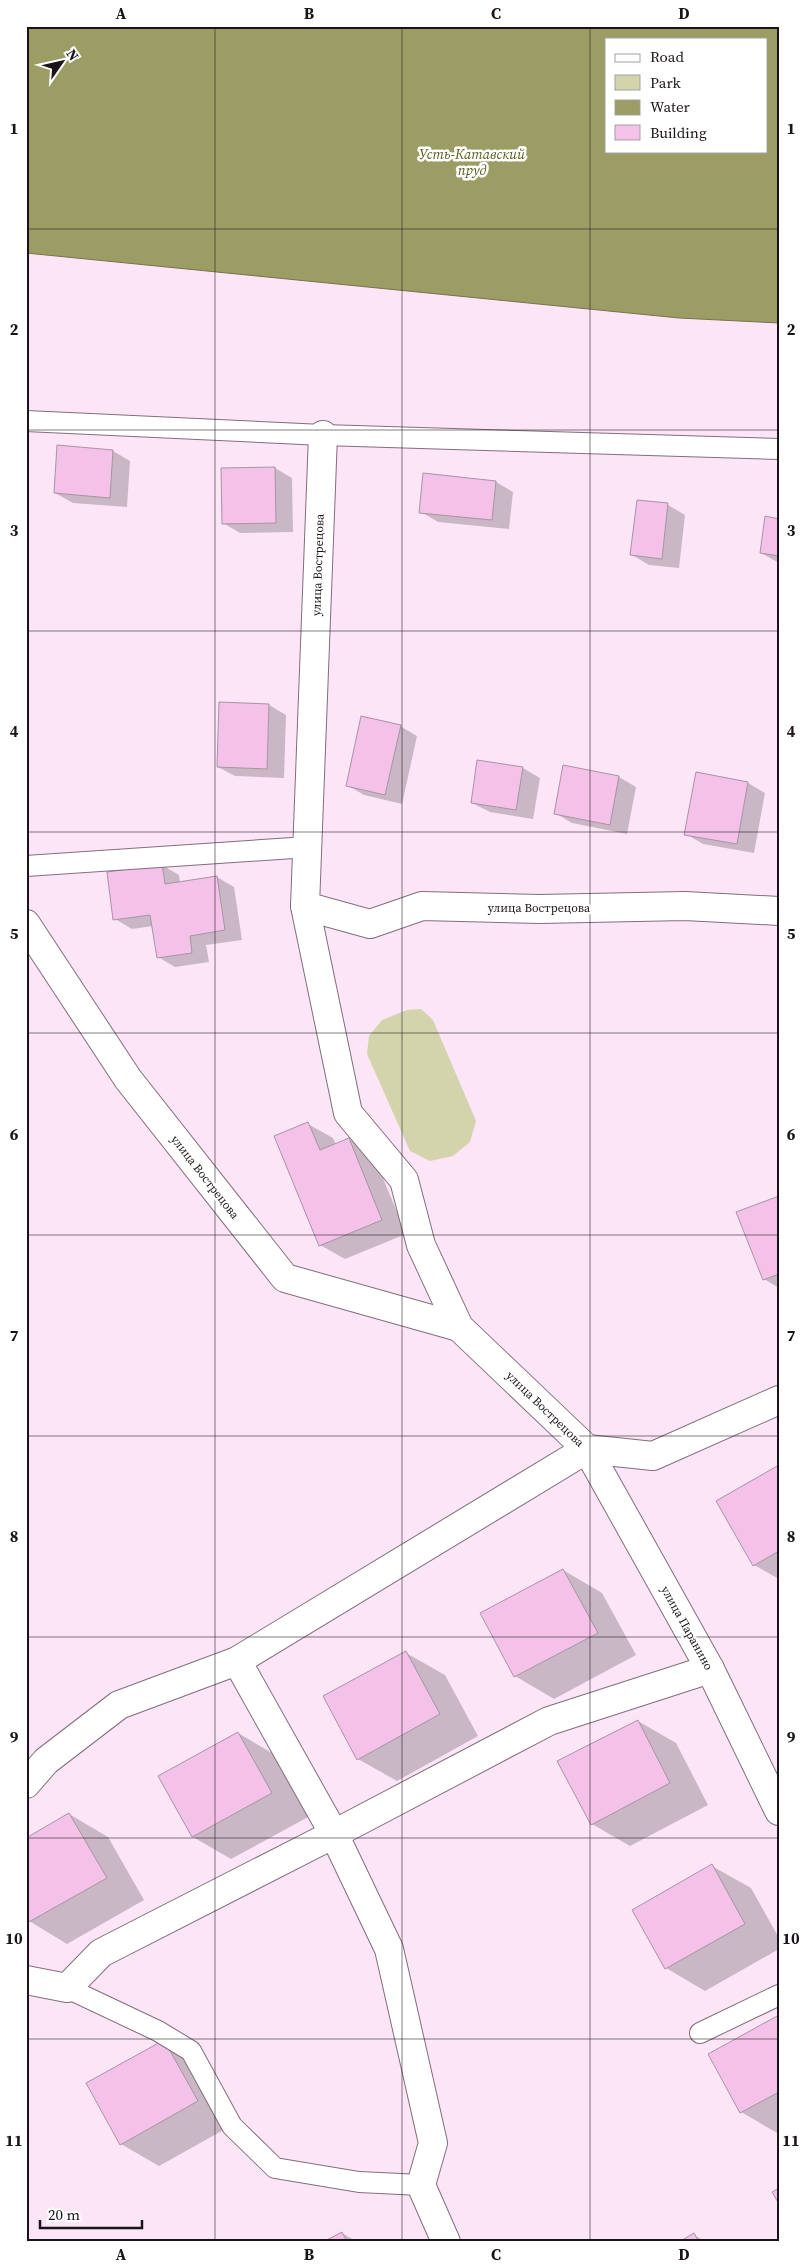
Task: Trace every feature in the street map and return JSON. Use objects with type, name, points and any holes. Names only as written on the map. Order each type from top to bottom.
[{"type":"street","name":"улица Вострецова","points":[[323,435],[305,906],[348,1113],[404,1180],[421,1245],[459,1327],[587,1449]]},
{"type":"street","name":"улица Вострецова","points":[[305,906],[370,924],[422,906],[540,909],[685,906],[779,911]]},
{"type":"street","name":"улица Вострецова","points":[[26,924],[128,1079],[285,1278],[459,1327]]},
{"type":"street","points":[[26,1784],[46,1762],[119,1705],[237,1661],[587,1449],[652,1456],[779,1400]]},
{"type":"street","name":"улица Паранино","points":[[587,1449],[710,1669],[779,1811]]},
{"type":"street","points":[[237,1661],[334,1834],[388,1949],[433,2142],[421,2185],[446,2242]]},
{"type":"street","points":[[26,1980],[67,1988],[101,1953],[550,1721],[710,1669]]},
{"type":"lane","points":[[26,421],[323,435],[779,449]]},
{"type":"lane","points":[[26,866],[308,847]]},
{"type":"lane","points":[[67,1988],[158,2032],[191,2051],[232,2126],[275,2168],[359,2182],[421,2185]]},
{"type":"lane","points":[[700,2033],[779,1994]]},
{"type":"green space","points":[[421,1009],[433,1020],[476,1121],[470,1142],[453,1156],[430,1161],[410,1151],[367,1054],[369,1036],[382,1020],[407,1010]]},
{"type":"water","name":"Усть-Катавский пруд","points":[[26,26],[779,26],[779,323],[679,318],[26,253]]},
{"type":"building","points":[[57,445],[113,450],[110,498],[54,493]]},
{"type":"building","points":[[275,467],[276,523],[222,524],[221,468]]},
{"type":"building","points":[[423,473],[496,481],[492,520],[419,513]]},
{"type":"building","points":[[637,500],[668,503],[662,559],[630,555]]},
{"type":"building","points":[[765,516],[779,519],[779,556],[760,553]]},
{"type":"building","points":[[219,702],[269,704],[267,769],[217,767]]},
{"type":"building","points":[[361,716],[401,725],[385,795],[346,786]]},
{"type":"building","points":[[477,760],[523,767],[516,810],[471,803]]},
{"type":"building","points":[[563,765],[619,776],[610,825],[554,814]]},
{"type":"building","points":[[696,772],[748,782],[737,844],[684,835]]},
{"type":"building","points":[[162,864],[165,884],[217,876],[225,930],[190,936],[192,953],[157,958],[150,915],[113,920],[107,872]]},
{"type":"building","points":[[308,1122],[320,1150],[349,1138],[382,1220],[319,1246],[274,1136]]},
{"type":"building","points":[[779,1196],[779,1274],[763,1280],[736,1212]]},
{"type":"building","points":[[779,1465],[779,1551],[753,1566],[716,1501]]},
{"type":"building","points":[[563,1569],[598,1633],[514,1677],[480,1613]]},
{"type":"building","points":[[406,1651],[440,1714],[357,1760],[323,1696]]},
{"type":"building","points":[[638,1720],[670,1783],[591,1825],[557,1761]]},
{"type":"building","points":[[238,1732],[272,1793],[192,1837],[158,1776]]},
{"type":"building","points":[[69,1813],[107,1878],[27,1923],[26,1838]]},
{"type":"building","points":[[712,1864],[745,1924],[665,1969],[632,1910]]},
{"type":"building","points":[[779,2015],[779,2092],[740,2113],[708,2054]]},
{"type":"building","points":[[164,2040],[198,2101],[120,2145],[86,2083]]},
{"type":"building","points":[[779,2188],[779,2204],[772,2192]]},
{"type":"building","points":[[342,2232],[347,2242],[323,2242]]},
{"type":"building","points":[[694,2233],[699,2242],[679,2242]]}]
